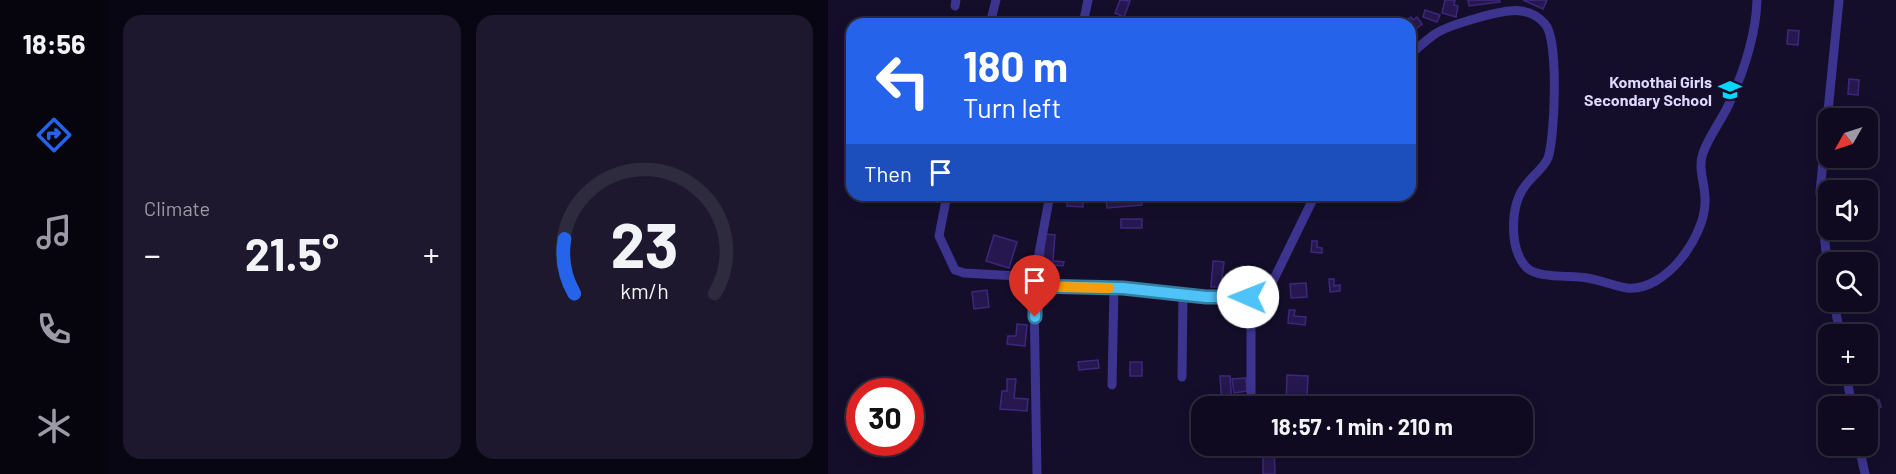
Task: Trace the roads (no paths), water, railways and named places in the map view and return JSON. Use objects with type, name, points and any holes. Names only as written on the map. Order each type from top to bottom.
[{"type":"street","points":[[992,18],[996,0]]},
{"type":"street","points":[[1084,18],[1088,0]]},
{"type":"street","points":[[1416,49],[1436,34],[1458,23],[1520,10],[1534,15],[1547,26],[1553,51],[1553,136],[1547,159],[1524,187],[1513,225],[1515,244],[1525,266],[1533,273],[1569,274],[1628,288],[1645,286],[1663,276],[1686,253],[1703,224],[1706,201],[1700,164],[1729,104],[1753,41],[1757,0]]},
{"type":"street","points":[[1826,252],[1820,192],[1839,0]]},
{"type":"street","points":[[946,201],[939,236],[955,270],[964,273],[1036,282],[1251,297],[1263,292],[1272,283],[1313,201]]},
{"type":"street","points":[[1037,474],[1036,282],[1049,201]]},
{"type":"street","points":[[1112,385],[1114,288]]},
{"type":"street","points":[[1182,377],[1183,294]]},
{"type":"street","points":[[1251,297],[1251,396]]},
{"type":"street","points":[[1861,456],[1865,474]]},
{"type":"place","name":"Komothai Girls Secondary School","points":[[1730,90]]}]
